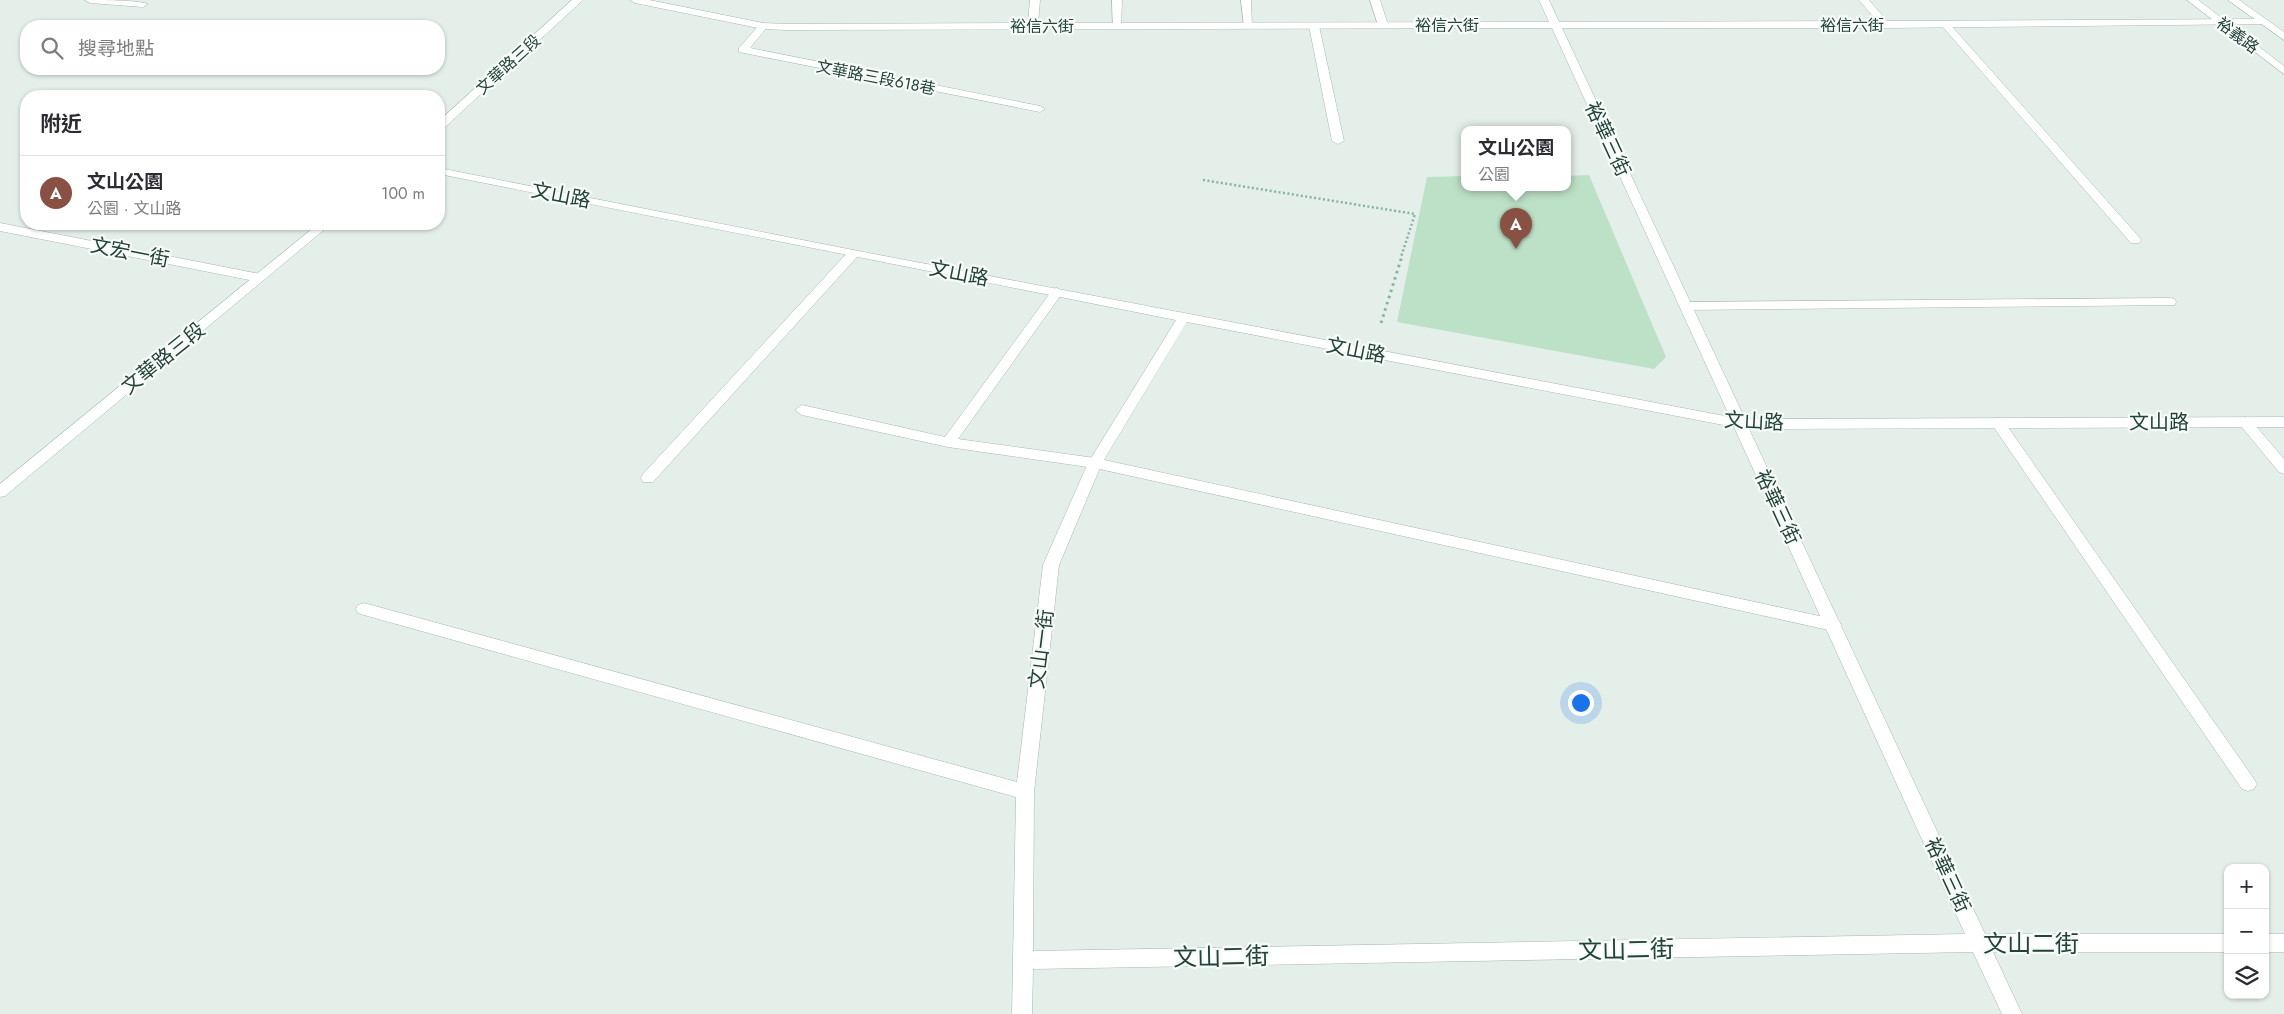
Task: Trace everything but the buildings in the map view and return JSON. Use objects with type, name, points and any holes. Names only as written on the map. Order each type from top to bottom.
[{"type":"street","points":[[90,0],[143,4]]},
{"type":"street","name":"文華路三段","points":[[445,122],[578,0]]},
{"type":"street","name":"裕信六街","points":[[635,0],[763,26],[1885,25],[2262,21]]},
{"type":"street","points":[[1033,26],[1035,0]]},
{"type":"street","points":[[1117,0],[1118,27]]},
{"type":"street","points":[[1246,0],[1249,26]]},
{"type":"street","points":[[1375,0],[1383,25]]},
{"type":"street","name":"裕華三街","points":[[1544,0],[2012,1014]]},
{"type":"street","points":[[1864,0],[1885,25]]},
{"type":"street","name":"裕義路","points":[[2192,0],[2284,71]]},
{"type":"street","name":"裕義路","points":[[2233,0],[2284,38]]},
{"type":"street","points":[[1945,24],[2136,240]]},
{"type":"street","name":"文華路三段618巷","points":[[763,26],[743,50],[1040,109]]},
{"type":"street","points":[[1314,26],[1338,142]]},
{"type":"street","name":"文山路","points":[[445,172],[853,254],[1740,424],[2284,422]]},
{"type":"street","name":"文宏一街","points":[[0,226],[260,278]]},
{"type":"street","name":"文華路三段","points":[[0,492],[318,230]]},
{"type":"street","points":[[648,478],[853,254]]},
{"type":"street","points":[[948,442],[1057,292]]},
{"type":"street","points":[[1686,306],[2170,302]]},
{"type":"street","name":"文山一街","points":[[1022,1014],[1025,792],[1051,565],[1095,462],[1184,317]]},
{"type":"street","points":[[802,410],[948,442],[1095,462],[1833,625]]},
{"type":"street","points":[[2245,422],[2284,469]]},
{"type":"street","points":[[1998,423],[2248,784]]},
{"type":"street","points":[[364,610],[1025,792]]},
{"type":"street","name":"文山二街","points":[[1024,960],[1979,944],[2224,944]]},
{"type":"street","points":[[2269,944],[2284,944]]},
{"type":"path","points":[[1203,180],[1415,214],[1372,352]]},
{"type":"green space","points":[[1589,175],[1666,357],[1654,369],[1397,322],[1427,177],[1461,176],[1461,191],[1571,191],[1571,176]]},
{"type":"place","name":"文山公園","points":[[1516,249]]}]
